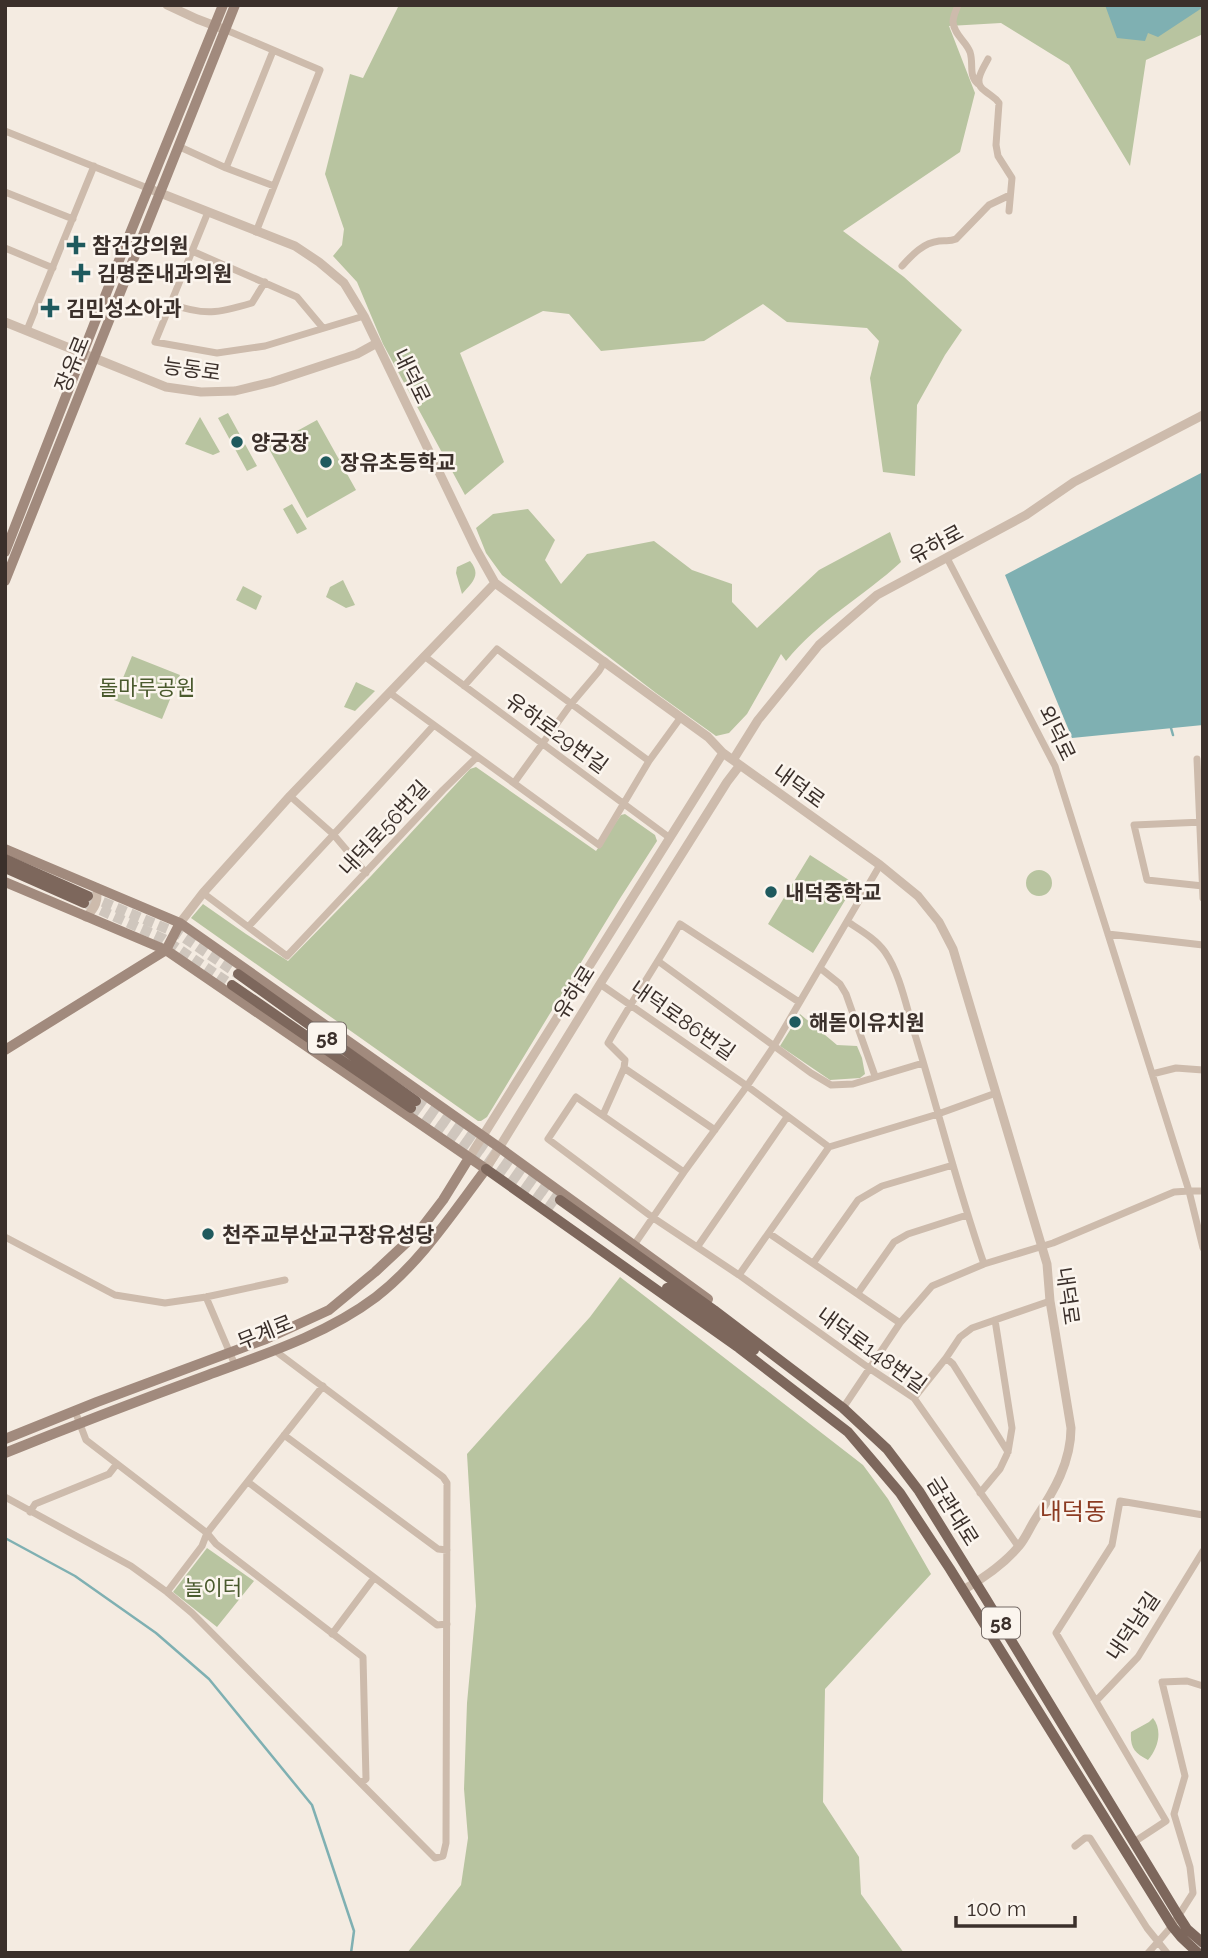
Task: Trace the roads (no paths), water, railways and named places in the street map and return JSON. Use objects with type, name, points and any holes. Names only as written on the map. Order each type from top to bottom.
[{"type":"main road","name":"장유로","points":[[5,552],[223,5]]},
{"type":"main road","name":"장유로","points":[[5,581],[235,5]]},
{"type":"main road","points":[[5,849],[90,896]]},
{"type":"main road","points":[[5,859],[90,896]]},
{"type":"main road","points":[[5,868],[180,923],[484,1136],[634,1245],[714,1304],[755,1342]]},
{"type":"main road","points":[[5,882],[166,950],[486,1169],[739,1348],[848,1432]]},
{"type":"main road","points":[[5,1049],[166,950],[180,923]]},
{"type":"main road","name":"58","points":[[232,985],[414,1104],[238,974]]},
{"type":"main road","name":"무계로","points":[[5,1439],[282,1333],[329,1310],[391,1259],[420,1230],[443,1200],[469,1158]]},
{"type":"main road","name":"무계로","points":[[5,1454],[79,1423],[288,1345],[335,1322],[376,1297],[414,1263],[486,1169]]},
{"type":"main road","name":"금관대로","points":[[1198,1953],[1172,1926],[900,1493],[848,1432],[806,1388],[557,1204],[714,1310],[843,1408],[887,1449],[919,1491],[1178,1916],[1187,1929],[1203,1943]]},
{"type":"street","points":[[167,5],[320,70],[256,232]]},
{"type":"street","points":[[958,5],[953,21],[970,52],[972,76],[981,89],[995,97],[999,103],[996,150],[1012,178],[1009,211]]},
{"type":"street","points":[[226,167],[273,51]]},
{"type":"street","points":[[979,85],[980,74],[988,59]]},
{"type":"street","points":[[5,131],[150,189]]},
{"type":"street","points":[[180,147],[274,186]]},
{"type":"street","points":[[27,330],[94,166]]},
{"type":"street","name":"내덕로","points":[[150,189],[295,246],[344,282],[364,316],[495,583],[708,737],[723,753],[880,865],[918,896],[939,922],[953,949],[1047,1264],[1050,1301],[1071,1428],[1071,1440],[1063,1471],[1052,1496],[1018,1546],[976,1583],[963,1590]]},
{"type":"street","points":[[5,192],[74,219]]},
{"type":"street","points":[[902,266],[914,252],[924,246],[939,241],[953,241],[989,205],[1010,195]]},
{"type":"street","points":[[208,212],[155,342],[217,353],[265,346],[364,316]]},
{"type":"street","points":[[5,248],[53,268]]},
{"type":"street","points":[[192,251],[297,297],[323,328]]},
{"type":"street","points":[[171,304],[190,310],[220,312],[252,303],[265,282]]},
{"type":"street","name":"능동로","points":[[5,322],[166,387],[201,392],[235,391],[311,370],[357,354],[377,343]]},
{"type":"street","name":"유하로","points":[[486,1169],[727,782],[758,720],[819,645],[877,595],[1026,515],[1074,482],[1203,415]]},
{"type":"street","name":"외덕로","points":[[947,558],[1055,765],[1189,1191],[1203,1248]]},
{"type":"street","points":[[180,923],[290,796],[495,583]]},
{"type":"street","points":[[464,686],[497,649],[649,761]]},
{"type":"street","name":"유하로29번길","points":[[424,656],[670,838]]},
{"type":"street","points":[[514,783],[605,661]]},
{"type":"street","points":[[390,693],[599,845],[649,761],[681,717]]},
{"type":"street","points":[[204,893],[249,926],[434,725]]},
{"type":"street","name":"유하로","points":[[469,1158],[723,753]]},
{"type":"street","name":"내덕로56번길","points":[[249,926],[287,956],[477,757]]},
{"type":"street","points":[[1197,759],[1202,822],[1203,898]]},
{"type":"street","points":[[290,796],[332,834],[366,873]]},
{"type":"street","points":[[1202,822],[1134,825],[1147,880],[1203,886]]},
{"type":"street","name":"내덕로86번길","points":[[634,1245],[774,1046],[880,865]]},
{"type":"street","points":[[86,917],[97,901],[90,896]]},
{"type":"street","points":[[848,922],[884,950],[894,970],[984,1264]]},
{"type":"street","points":[[684,1172],[603,1115],[625,1060],[608,1042],[680,924],[799,1002]]},
{"type":"street","points":[[1108,934],[1203,945]]},
{"type":"street","name":"내덕로86번길","points":[[659,961],[831,1085],[853,1084],[923,1063]]},
{"type":"street","points":[[820,968],[840,984],[846,994],[875,1076]]},
{"type":"street","name":"내덕로86번길","points":[[600,984],[747,1086],[829,1147]]},
{"type":"street","points":[[624,1068],[715,1130]]},
{"type":"street","points":[[1152,1074],[1176,1068],[1203,1070]]},
{"type":"street","points":[[740,1275],[829,1147],[996,1093]]},
{"type":"street","name":"내덕로148번길","points":[[603,1115],[576,1097],[548,1139],[652,1217],[740,1275],[914,1398],[1018,1546]]},
{"type":"street","points":[[698,1246],[787,1118]]},
{"type":"street","points":[[814,1262],[858,1200],[882,1186],[953,1165]]},
{"type":"street","points":[[843,1408],[900,1323],[932,1286],[984,1264],[1041,1247],[1174,1192],[1203,1191]]},
{"type":"street","points":[[858,1293],[894,1242],[908,1234],[967,1215]]},
{"type":"street","points":[[770,1234],[900,1323]]},
{"type":"street","points":[[5,1237],[115,1295],[165,1303],[285,1280]]},
{"type":"street","points":[[206,1297],[235,1365]]},
{"type":"street","points":[[914,1398],[960,1337],[972,1328],[1050,1301]]},
{"type":"street","points":[[980,1493],[1000,1469],[1008,1452],[1012,1428],[995,1320]]},
{"type":"street","points":[[5,1497],[131,1566],[167,1592],[192,1613],[435,1858],[443,1856],[446,1843],[447,1483],[443,1477],[274,1350]]},
{"type":"street","points":[[946,1358],[953,1364],[1008,1452]]},
{"type":"street","points":[[167,1592],[202,1546],[207,1533],[323,1386]]},
{"type":"street","points":[[75,1411],[86,1440],[207,1533],[216,1545],[363,1657],[366,1779],[361,1783]]},
{"type":"street","points":[[284,1435],[438,1549],[447,1550]]},
{"type":"street","points":[[30,1512],[35,1504],[109,1474],[116,1465]]},
{"type":"street","points":[[248,1482],[438,1625],[446,1624]]},
{"type":"street","name":"내덕남길","points":[[1203,1515],[1120,1501],[1112,1545],[1056,1633],[1096,1701],[1138,1657],[1203,1551]]},
{"type":"street","points":[[332,1634],[374,1578]]},
{"type":"street","points":[[1147,1953],[1172,1926],[1193,1893],[1190,1867],[1174,1814],[1185,1776],[1162,1682],[1187,1681],[1203,1686]]},
{"type":"street","points":[[1096,1701],[1166,1821],[1134,1842]]},
{"type":"street","points":[[1076,1846],[1084,1838],[1090,1838],[1147,1928],[1167,1953]]},
{"type":"water","points":[[1105,5],[1202,5],[1202,8],[1158,37],[1148,33],[1145,41],[1117,38]]},
{"type":"water","points":[[1203,472],[1203,725],[1072,738],[1005,575]]},
{"type":"waterway","points":[[1171,728],[1173,735]]},
{"type":"waterway","points":[[5,1538],[75,1576],[156,1633],[209,1679],[312,1805],[354,1931],[351,1953]]},
{"type":"tunnel","points":[[89,896],[177,933],[238,974]]},
{"type":"tunnel","points":[[87,904],[164,939],[232,985]]},
{"type":"tunnel","points":[[416,1101],[560,1200]]},
{"type":"tunnel","points":[[411,1108],[554,1208]]},
{"type":"place","name":"참건강의원","points":[[76,245]]},
{"type":"place","name":"김명준내과의원","points":[[81,273]]},
{"type":"place","name":"김민성소아과","points":[[50,308]]},
{"type":"place","name":"양궁장","points":[[237,442]]},
{"type":"place","name":"장유초등학교","points":[[326,462]]},
{"type":"place","name":"내덕중학교","points":[[771,892]]},
{"type":"place","name":"해돋이유치원","points":[[795,1022]]},
{"type":"place","name":"천주교부산교구장유성당","points":[[208,1234]]},
{"type":"district","name":"내덕동","points":[[1073,1511]]},
{"type":"park label","name":"돌마루공원","points":[[147,687]]},
{"type":"park label","name":"놀이터","points":[[213,1587]]}]
